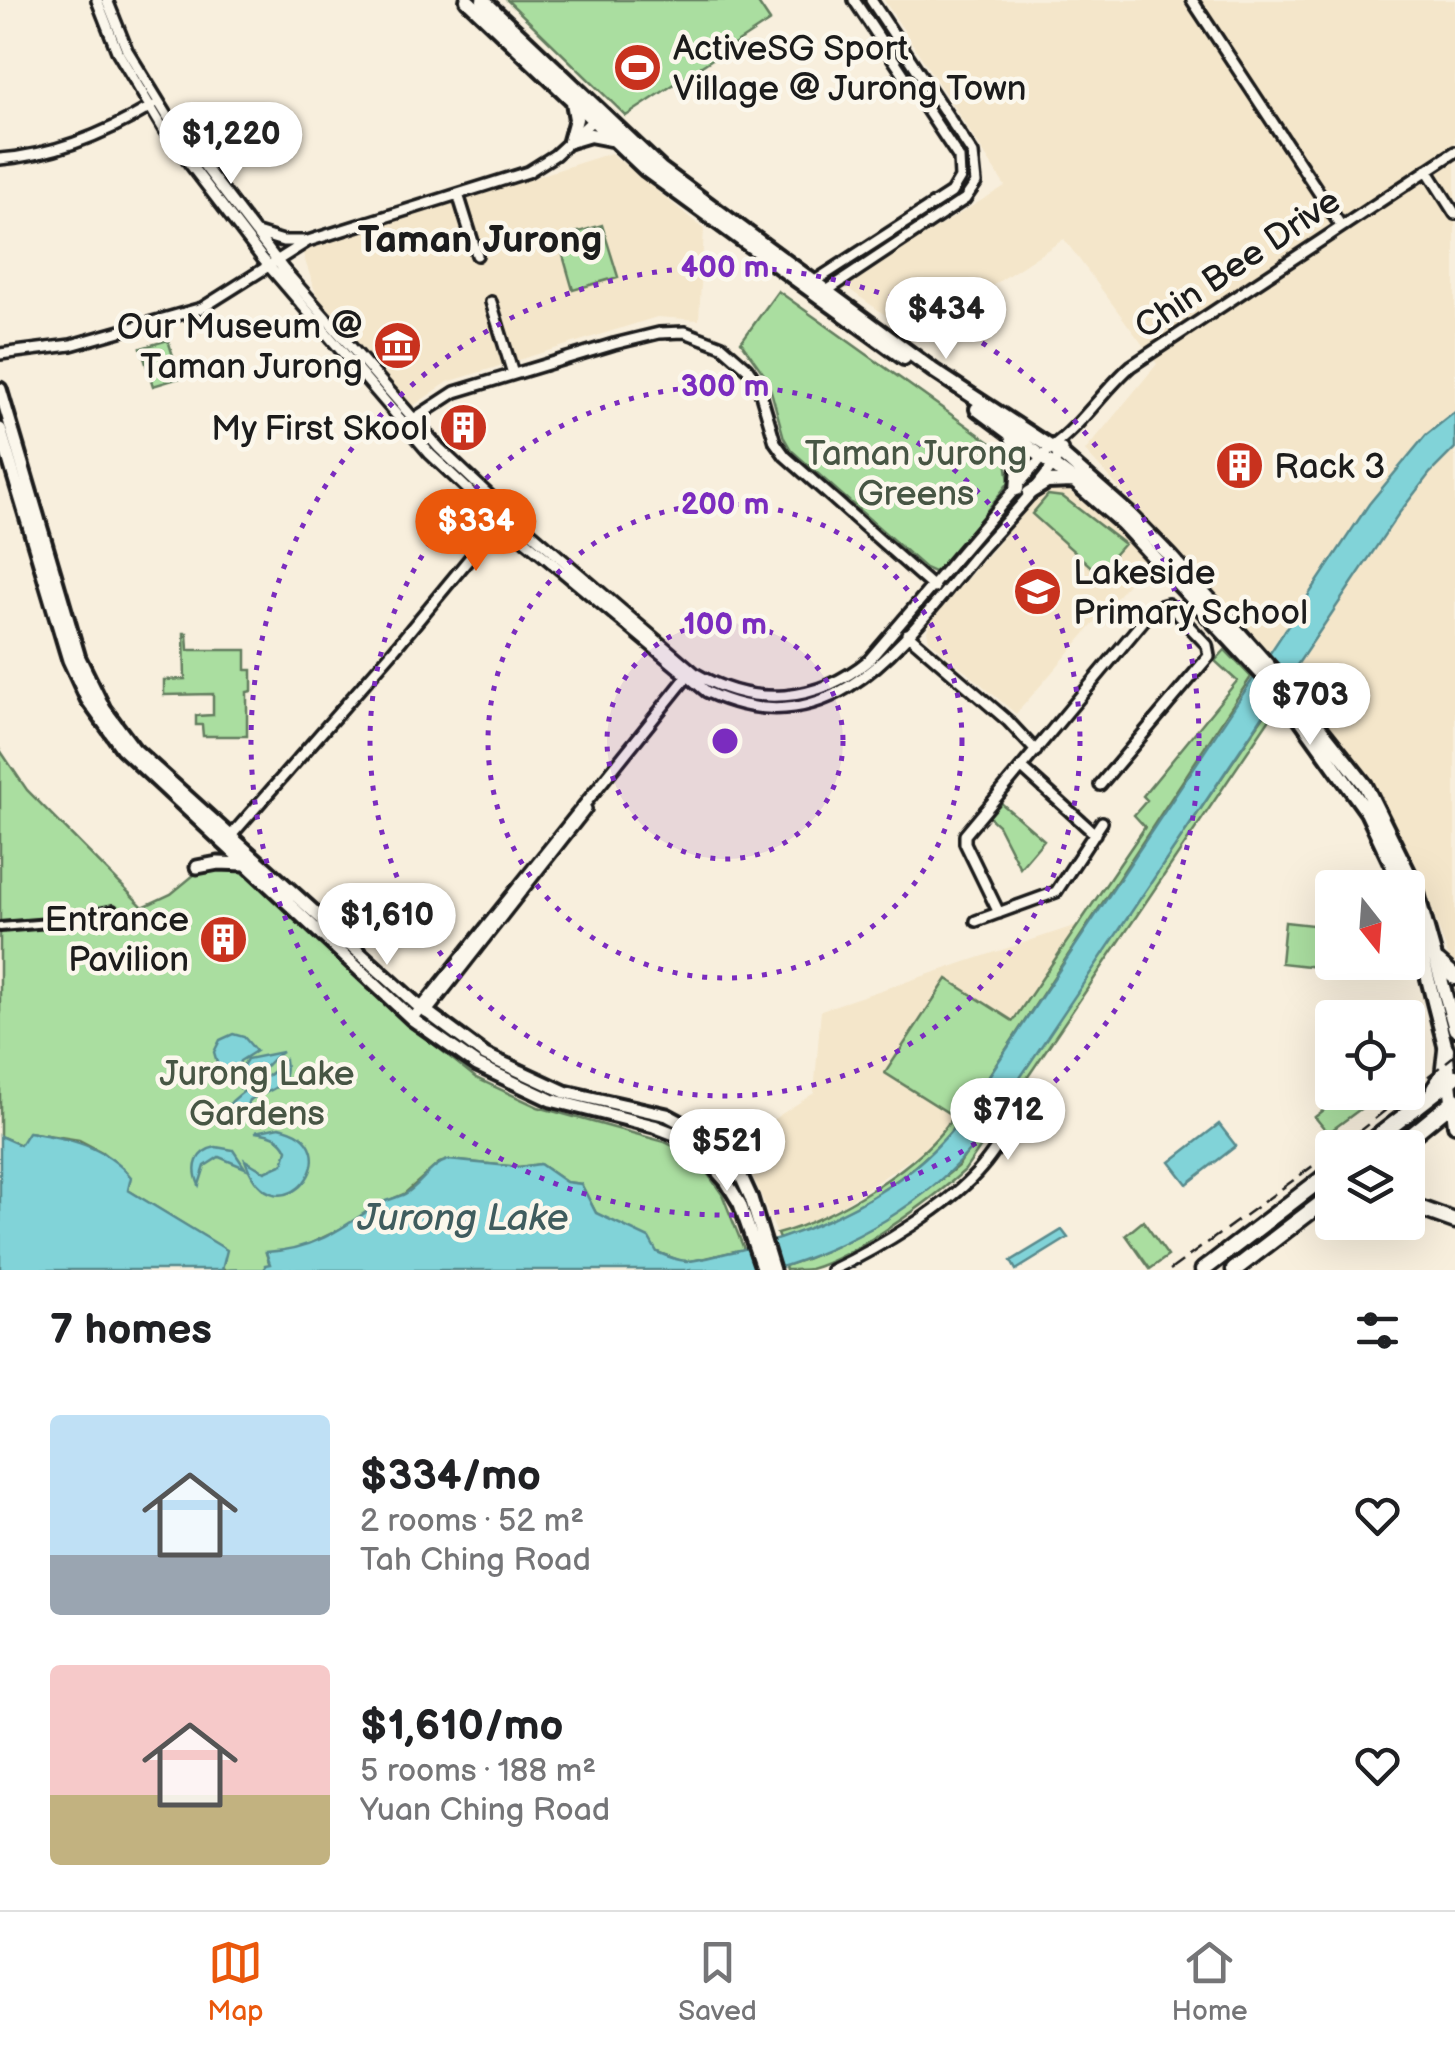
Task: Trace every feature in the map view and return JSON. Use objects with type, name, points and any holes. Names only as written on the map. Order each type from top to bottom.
[{"type":"main road","points":[[467,0],[573,102],[810,284]]},
{"type":"main road","points":[[483,0],[596,117],[613,140],[646,170],[934,371],[1130,515],[1205,611],[1259,664]]},
{"type":"main road","points":[[573,102],[576,119],[570,140],[590,135],[613,140]]},
{"type":"main road","points":[[824,293],[1006,430],[1051,456],[1165,560],[1340,752],[1378,808],[1415,886],[1455,1029]]},
{"type":"main road","points":[[1006,430],[1019,454],[1023,491],[1048,482],[1074,481]]},
{"type":"main road","points":[[1286,693],[1367,812],[1395,870]]},
{"type":"main road","points":[[1438,962],[1455,977]]},
{"type":"main road","points":[[1425,967],[1453,1078],[1455,1125]]},
{"type":"main road","points":[[1428,1098],[1443,1074],[1446,1050]]},
{"type":"main road","points":[[1386,1130],[1453,1078]]},
{"type":"main road","points":[[1418,1130],[1454,1100]]},
{"type":"main road","points":[[1203,1270],[1315,1184]]},
{"type":"main road","points":[[1234,1270],[1315,1208]]},
{"type":"main road","points":[[1425,1211],[1455,1222]]},
{"type":"street","points":[[97,0],[117,50],[154,104],[273,264],[430,454],[691,676],[731,704],[760,710],[804,706],[848,690],[873,671],[942,594],[1051,456]]},
{"type":"street","points":[[107,0],[126,50],[154,104],[254,232],[273,264],[502,515]]},
{"type":"street","points":[[810,284],[951,193],[960,178],[959,158],[854,0]]},
{"type":"street","points":[[824,293],[966,198],[976,183],[972,154],[872,0]]},
{"type":"street","points":[[1192,0],[1341,226]]},
{"type":"street","points":[[0,159],[20,157],[104,132],[154,104]]},
{"type":"street","points":[[254,232],[283,241],[308,240],[528,172],[555,155],[596,117]]},
{"type":"street","name":"Chin Bee Drive","points":[[1051,456],[1097,398],[1131,366],[1455,152]]},
{"type":"street","points":[[1427,170],[1455,214]]},
{"type":"street","points":[[458,194],[477,255]]},
{"type":"street","points":[[0,354],[71,345],[202,308],[308,240]]},
{"type":"street","points":[[491,302],[513,374]]},
{"type":"street","points":[[406,424],[454,392],[659,333],[685,332],[722,346],[737,357],[758,384],[776,442],[785,456],[942,594]]},
{"type":"street","points":[[0,389],[69,660],[86,698],[139,766],[488,1064]]},
{"type":"street","points":[[0,429],[18,471]]},
{"type":"street","points":[[691,676],[734,692],[760,696],[800,696],[823,689],[868,660],[1023,491]]},
{"type":"street","points":[[226,837],[392,652],[502,515]]},
{"type":"street","points":[[1000,914],[964,839],[1158,605],[1172,606],[1207,646],[1209,656],[1100,785]]},
{"type":"street","points":[[1190,626],[1205,611]]},
{"type":"street","points":[[907,634],[1036,751]]},
{"type":"street","points":[[415,1021],[691,676]]},
{"type":"street","points":[[1022,768],[1095,834]]},
{"type":"street","points":[[976,921],[1056,892],[1102,822]]},
{"type":"street","points":[[226,837],[246,864],[415,1021],[559,1103],[654,1126],[685,1138],[726,1181],[773,1270]]},
{"type":"street","points":[[197,866],[218,862],[246,864]]},
{"type":"street","points":[[0,927],[48,923],[113,910]]},
{"type":"street","points":[[832,1270],[870,1251],[948,1198],[984,1166],[1026,1101],[1039,1103]]},
{"type":"street","points":[[761,1242],[762,1270]]},
{"type":"shaded area","points":[[884,0],[1455,0],[1455,412],[1426,435],[1369,504],[1269,652],[1085,451],[1157,364],[1064,239],[915,336],[843,285],[1005,186]]},
{"type":"shaded area","name":"Taman Jurong","points":[[611,153],[704,229],[699,320],[657,317],[448,382],[410,408],[317,297],[302,251]]},
{"type":"shaded area","points":[[1455,448],[1455,965],[1451,964],[1425,890],[1425,870],[1418,870],[1374,784],[1290,676],[1430,473]]},
{"type":"shaded area","name":"Lakeside Primary School","points":[[1060,484],[1103,516],[1146,563],[1016,714],[929,640],[927,631],[931,621],[1034,501]]},
{"type":"shaded area","points":[[1080,924],[954,1116],[927,1148],[847,1202],[777,1234],[753,1176],[732,1146],[814,1093],[821,1010]]},
{"type":"green space","name":"ActiveSG Sport Village @ Jurong Town","points":[[507,0],[756,0],[770,21],[626,116]]},
{"type":"green space","points":[[602,225],[618,277],[573,290],[558,238]]},
{"type":"green space","name":"Taman Jurong Greens","points":[[778,291],[1005,453],[1009,482],[944,566],[934,572],[791,450],[784,438],[768,380],[741,342]]},
{"type":"green space","points":[[168,340],[180,378],[153,386],[141,348]]},
{"type":"green space","points":[[1048,495],[1063,497],[1124,544],[1098,573],[1032,514]]},
{"type":"green space","points":[[184,633],[188,650],[246,650],[246,670],[252,670],[252,691],[247,692],[247,736],[203,736],[196,716],[213,715],[213,694],[164,695],[164,680],[185,679]]},
{"type":"green space","points":[[1225,650],[1251,677],[957,1124],[920,1162],[876,1194],[828,1220],[779,1239],[777,1234],[823,1216],[875,1188],[940,1134],[953,1116],[885,1073],[947,979],[1013,1021],[1145,827],[1134,815],[1147,800],[1143,796],[1237,681],[1215,661]]},
{"type":"green space","points":[[1274,701],[1279,705],[965,1170],[869,1241],[810,1269],[786,1270],[785,1266],[876,1225],[958,1166]]},
{"type":"green space","name":"Jurong Lake Gardens","points":[[0,750],[27,790],[143,907],[171,894],[217,856],[228,855],[401,1018],[476,1078],[538,1107],[665,1142],[686,1152],[703,1167],[722,1194],[744,1249],[681,1261],[657,1252],[596,1213],[581,1184],[566,1182],[540,1164],[519,1167],[449,1160],[439,1163],[404,1194],[375,1206],[343,1228],[295,1251],[266,1253],[270,1265],[266,1269],[222,1270],[226,1250],[128,1190],[102,1152],[79,1140],[29,1132],[21,1145],[0,1136]]},
{"type":"green space","points":[[1001,803],[1044,840],[1020,868],[998,825],[989,817]]},
{"type":"green space","points":[[1285,922],[1315,925],[1315,967],[1281,963]]},
{"type":"green space","points":[[1324,1110],[1359,1110],[1332,1130],[1326,1130],[1315,1117]]},
{"type":"green space","points":[[1143,1221],[1168,1256],[1150,1269],[1126,1235]]},
{"type":"water","name":"Jurong Lake","points":[[1455,412],[1455,448],[1397,516],[979,1139],[912,1203],[857,1236],[771,1270],[228,1270],[265,1269],[270,1264],[266,1252],[324,1238],[378,1204],[405,1194],[448,1160],[519,1167],[540,1164],[566,1182],[581,1184],[596,1213],[649,1238],[657,1252],[686,1261],[795,1234],[884,1189],[911,1170],[957,1124],[1369,504],[1426,435]]},
{"type":"water","points":[[233,1034],[244,1037],[256,1051],[240,1061],[235,1076],[218,1066],[214,1052],[220,1040]]},
{"type":"water","points":[[282,1052],[240,1088],[238,1074],[247,1059]]},
{"type":"water","points":[[285,1060],[281,1082],[249,1100],[243,1117],[231,1126],[226,1108]]},
{"type":"water","points":[[1219,1124],[1236,1146],[1187,1184],[1170,1162]]},
{"type":"water","points":[[279,1127],[302,1137],[312,1151],[312,1168],[304,1182],[290,1192],[275,1194],[259,1185],[245,1160],[265,1172],[283,1164],[287,1150],[281,1142],[255,1132]]},
{"type":"water","points":[[28,1132],[71,1140],[109,1157],[131,1177],[128,1190],[227,1250],[222,1270],[0,1270],[0,1136],[20,1145]]},
{"type":"water","points":[[216,1147],[233,1150],[245,1168],[219,1157],[205,1166],[199,1185],[197,1161],[204,1152]]},
{"type":"water","points":[[1062,1230],[1068,1238],[1016,1270],[1011,1261]]},
{"type":"railway","points":[[1361,1130],[1455,1055]]},
{"type":"railway","points":[[1170,1270],[1315,1164]]},
{"type":"place","name":"ActiveSG Sport Village @ Jurong Town","points":[[638,68]]},
{"type":"place","name":"Our Museum @ Taman Jurong","points":[[398,346]]},
{"type":"place","name":"My First Skool","points":[[463,428]]},
{"type":"place","name":"Rack 3","points":[[1239,466]]},
{"type":"place","name":"Lakeside Primary School","points":[[1038,592]]},
{"type":"place","name":"Entrance Pavilion","points":[[224,939]]},
{"type":"district","name":"Taman Jurong","points":[[480,239]]}]
